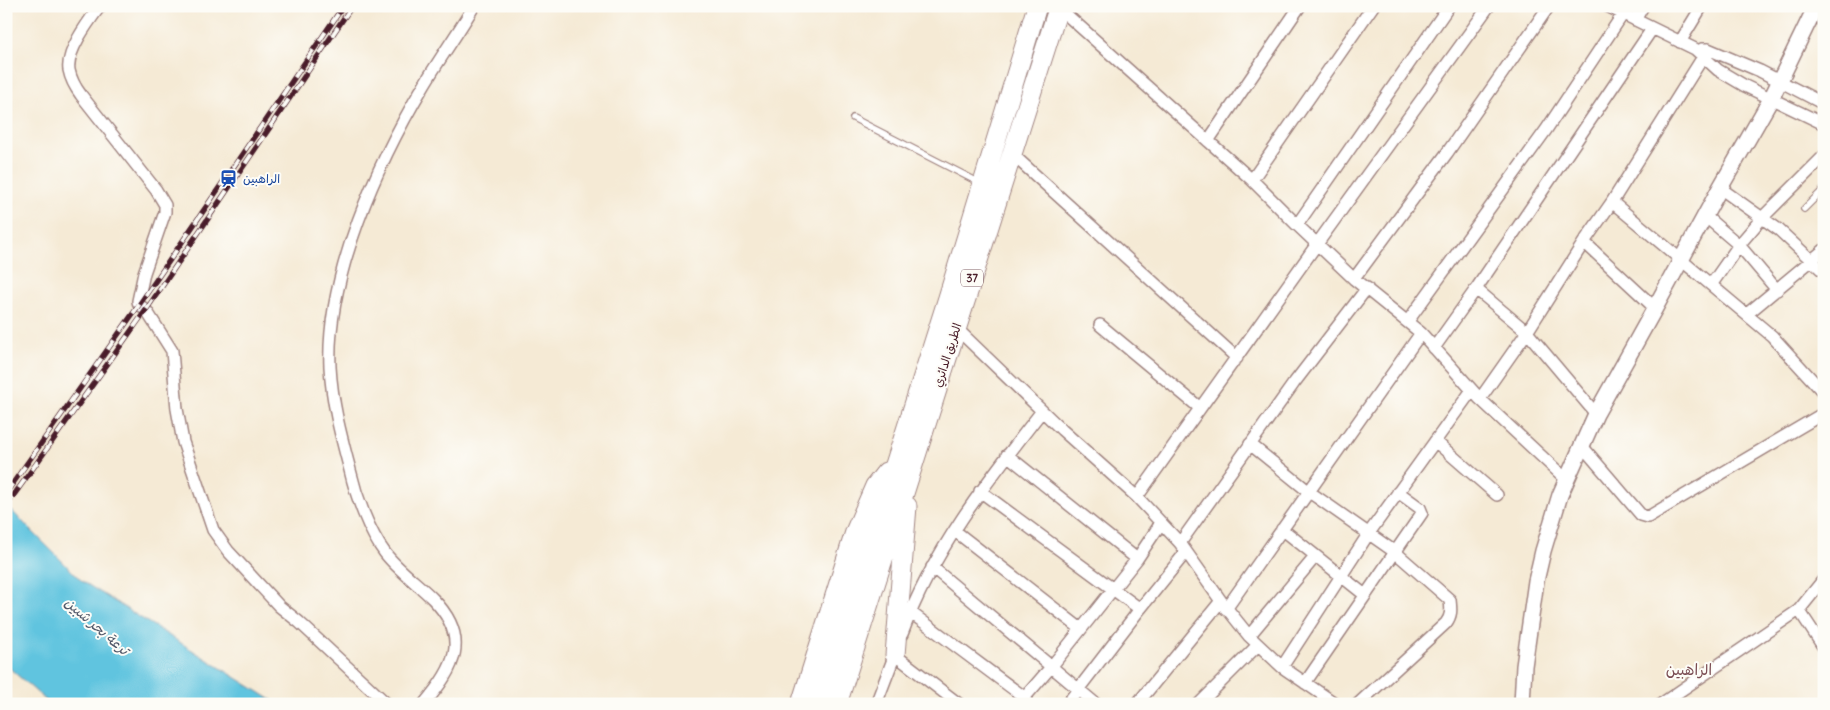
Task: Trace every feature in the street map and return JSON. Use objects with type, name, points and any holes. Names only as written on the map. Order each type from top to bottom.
[{"type":"highway","name":"الطريق الدائري","points":[[819,704],[877,547],[903,468],[983,184],[1037,6]]},
{"type":"highway","name":"الطريق الدائري","points":[[903,468],[956,328],[1059,7]]},
{"type":"highway","points":[[895,655],[903,468]]},
{"type":"highway","points":[[801,704],[860,518],[875,486],[903,468]]},
{"type":"highway","name":"الطريق الدائري","points":[[837,704],[877,547]]},
{"type":"street","points":[[100,6],[69,57],[69,69],[72,81],[80,95],[156,190],[164,205],[165,212],[142,282],[138,301],[139,306],[146,310],[172,352],[182,442],[213,530],[228,551],[279,606],[299,622],[387,704]]},
{"type":"street","points":[[424,704],[438,688],[450,668],[456,652],[455,639],[451,626],[440,607],[385,554],[376,539],[365,512],[351,475],[332,396],[330,365],[332,323],[341,278],[354,234],[373,183],[424,85],[474,6]]},
{"type":"street","points":[[1208,141],[1300,6]]},
{"type":"street","points":[[1252,180],[1374,6]]},
{"type":"street","points":[[1297,225],[1449,6]]},
{"type":"street","points":[[1137,497],[1489,6]]},
{"type":"street","points":[[1354,279],[1447,154],[1549,6]]},
{"type":"street","points":[[1607,6],[1705,54],[1760,71],[1824,104]]},
{"type":"street","points":[[1635,20],[1643,6]]},
{"type":"street","points":[[1680,42],[1702,6]]},
{"type":"street","points":[[1522,704],[1524,666],[1536,581],[1553,517],[1567,480],[1596,414],[1771,99],[1816,6]]},
{"type":"street","points":[[1059,7],[1252,180],[1354,279],[1368,288],[1421,333],[1480,399],[1567,480]]},
{"type":"street","points":[[1408,321],[1546,130],[1623,14]]},
{"type":"street","points":[[1434,348],[1652,29]]},
{"type":"street","points":[[1705,54],[1745,86],[1824,124]]},
{"type":"street","points":[[1480,399],[1527,332],[1584,242],[1612,202],[1705,54]]},
{"type":"street","points":[[1012,154],[1237,358]]},
{"type":"street","points":[[1711,285],[1738,245],[1762,218],[1824,156]]},
{"type":"street","points":[[1720,188],[1779,230],[1824,272]]},
{"type":"street","points":[[1612,202],[1772,336],[1823,390]]},
{"type":"street","points":[[1705,216],[1738,245],[1777,290]]},
{"type":"street","points":[[1584,242],[1655,308]]},
{"type":"street","points":[[1747,314],[1824,250]]},
{"type":"street","points":[[1067,704],[1140,609],[1183,548],[1250,444],[1294,383],[1368,288]]},
{"type":"street","points":[[1476,289],[1527,332],[1596,414]]},
{"type":"street","points":[[1100,325],[1200,408]]},
{"type":"street","points":[[956,328],[1042,411],[1137,497],[1162,523],[1183,548],[1223,605],[1258,645],[1282,667],[1336,704]]},
{"type":"street","points":[[1137,704],[1223,605],[1282,529],[1421,333]]},
{"type":"street","points":[[1282,667],[1398,492],[1472,390]]},
{"type":"street","points":[[889,704],[878,700],[910,612],[932,567],[980,491],[1042,411]]},
{"type":"street","points":[[1582,446],[1641,515],[1648,517],[1824,413]]},
{"type":"street","points":[[1435,441],[1497,495]]},
{"type":"street","points":[[1250,444],[1308,491],[1395,552],[1450,600],[1452,609],[1450,618],[1358,704]]},
{"type":"street","points":[[1008,455],[1138,560]]},
{"type":"street","points":[[980,491],[1140,609]]},
{"type":"street","points":[[1305,682],[1422,512],[1420,508],[1398,492]]},
{"type":"street","points":[[910,612],[1021,700],[1138,560],[1162,523]]},
{"type":"street","points":[[1282,529],[1365,595]]},
{"type":"street","points":[[955,531],[1081,629]]},
{"type":"street","points":[[1249,636],[1315,557]]},
{"type":"street","points":[[932,567],[1096,704]]},
{"type":"street","points":[[1662,704],[1799,610],[1824,579]]},
{"type":"street","points":[[1799,610],[1820,634],[1824,648]]},
{"type":"street","points":[[1199,704],[1258,645]]},
{"type":"street","points":[[895,655],[959,704]]},
{"type":"lane","points":[[853,118],[983,184]]},
{"type":"lane","points":[[1804,208],[1824,189]]},
{"type":"water","name":"ترعة بحر شبين","points":[[6,505],[82,581],[278,704],[50,704],[6,665]]},
{"type":"railway","points":[[6,506],[146,310],[352,6]]},
{"type":"railway","points":[[6,493],[139,305],[342,8]]},
{"type":"place","name":"الراهبين","points":[[229,178]]},
{"type":"district","name":"الراهبين","points":[[1689,669]]}]
